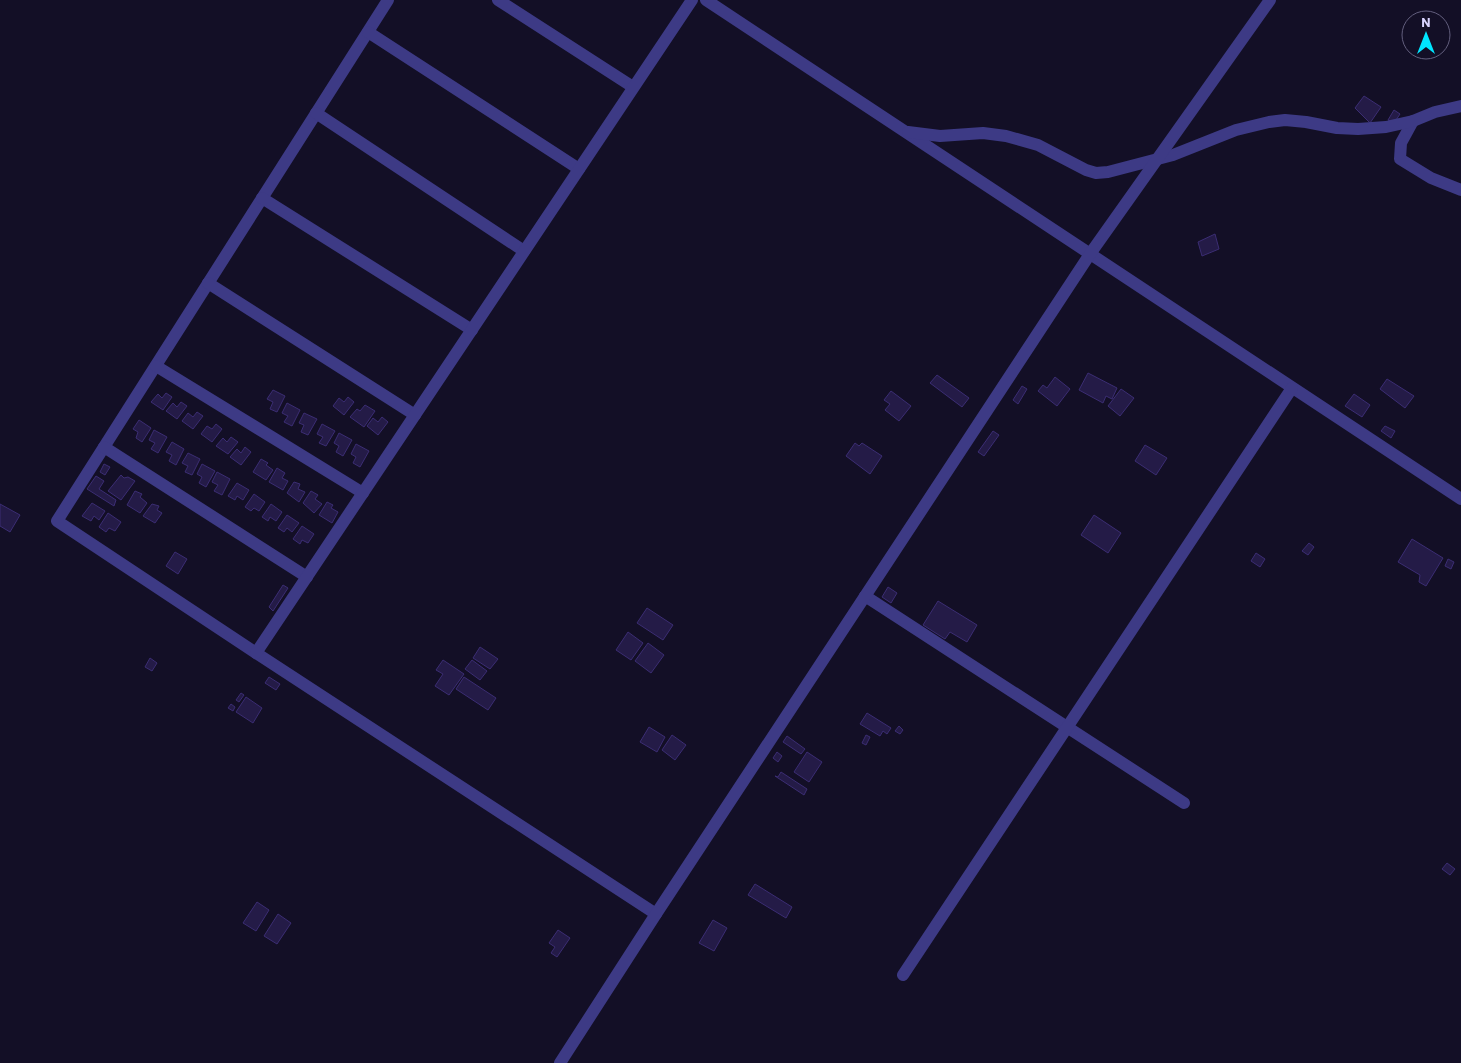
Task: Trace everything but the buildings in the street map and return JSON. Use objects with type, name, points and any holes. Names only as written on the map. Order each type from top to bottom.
[{"type":"street","points":[[388,0],[57,521],[656,914]]},
{"type":"street","points":[[498,0],[633,87]]},
{"type":"street","points":[[256,653],[692,0]]},
{"type":"street","points":[[706,0],[1461,499]]},
{"type":"street","points":[[560,1063],[1090,254],[1270,0]]},
{"type":"street","points":[[368,32],[579,169]]},
{"type":"street","points":[[906,132],[940,136],[984,133],[1006,136],[1038,144],[1086,170],[1108,172],[1173,155],[1236,130],[1285,120],[1337,128],[1386,127],[1414,121],[1435,112],[1461,106]]},
{"type":"street","points":[[316,113],[524,251]]},
{"type":"street","points":[[1414,121],[1401,144],[1400,158],[1431,178],[1461,190]]},
{"type":"street","points":[[262,198],[472,330]]},
{"type":"street","points":[[208,283],[415,414]]},
{"type":"street","points":[[156,366],[363,493]]},
{"type":"street","points":[[903,975],[1292,388]]},
{"type":"street","points":[[104,447],[307,577]]},
{"type":"street","points":[[865,596],[1184,803]]}]
